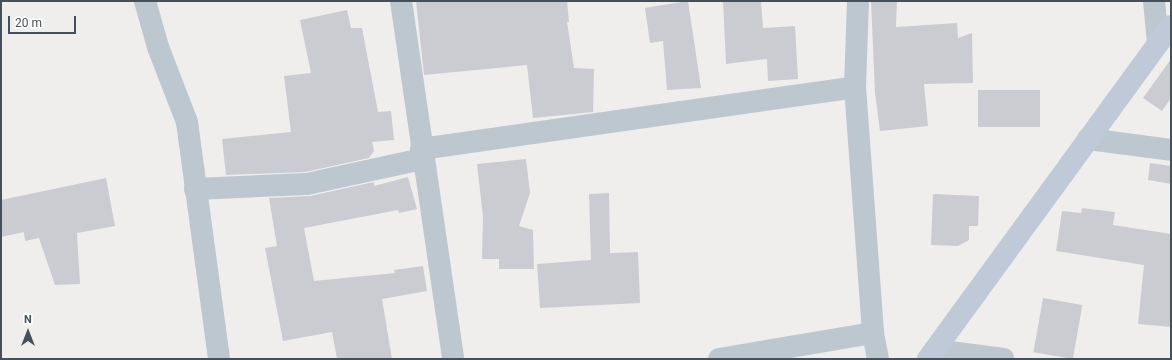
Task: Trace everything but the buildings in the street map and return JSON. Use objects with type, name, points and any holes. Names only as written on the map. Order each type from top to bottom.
[{"type":"street","points":[[145,1],[158,47],[188,122],[195,190],[219,359]]},
{"type":"street","points":[[401,1],[422,154],[453,359]]},
{"type":"street","points":[[858,1],[855,87],[873,332],[878,359]]},
{"type":"street","points":[[931,355],[1164,34],[1154,1]]},
{"type":"street","points":[[195,190],[308,184],[422,154],[855,87]]},
{"type":"street","points":[[1088,139],[1171,150]]},
{"type":"street","points":[[719,359],[873,332]]},
{"type":"street","points":[[931,355],[1003,359]]}]
